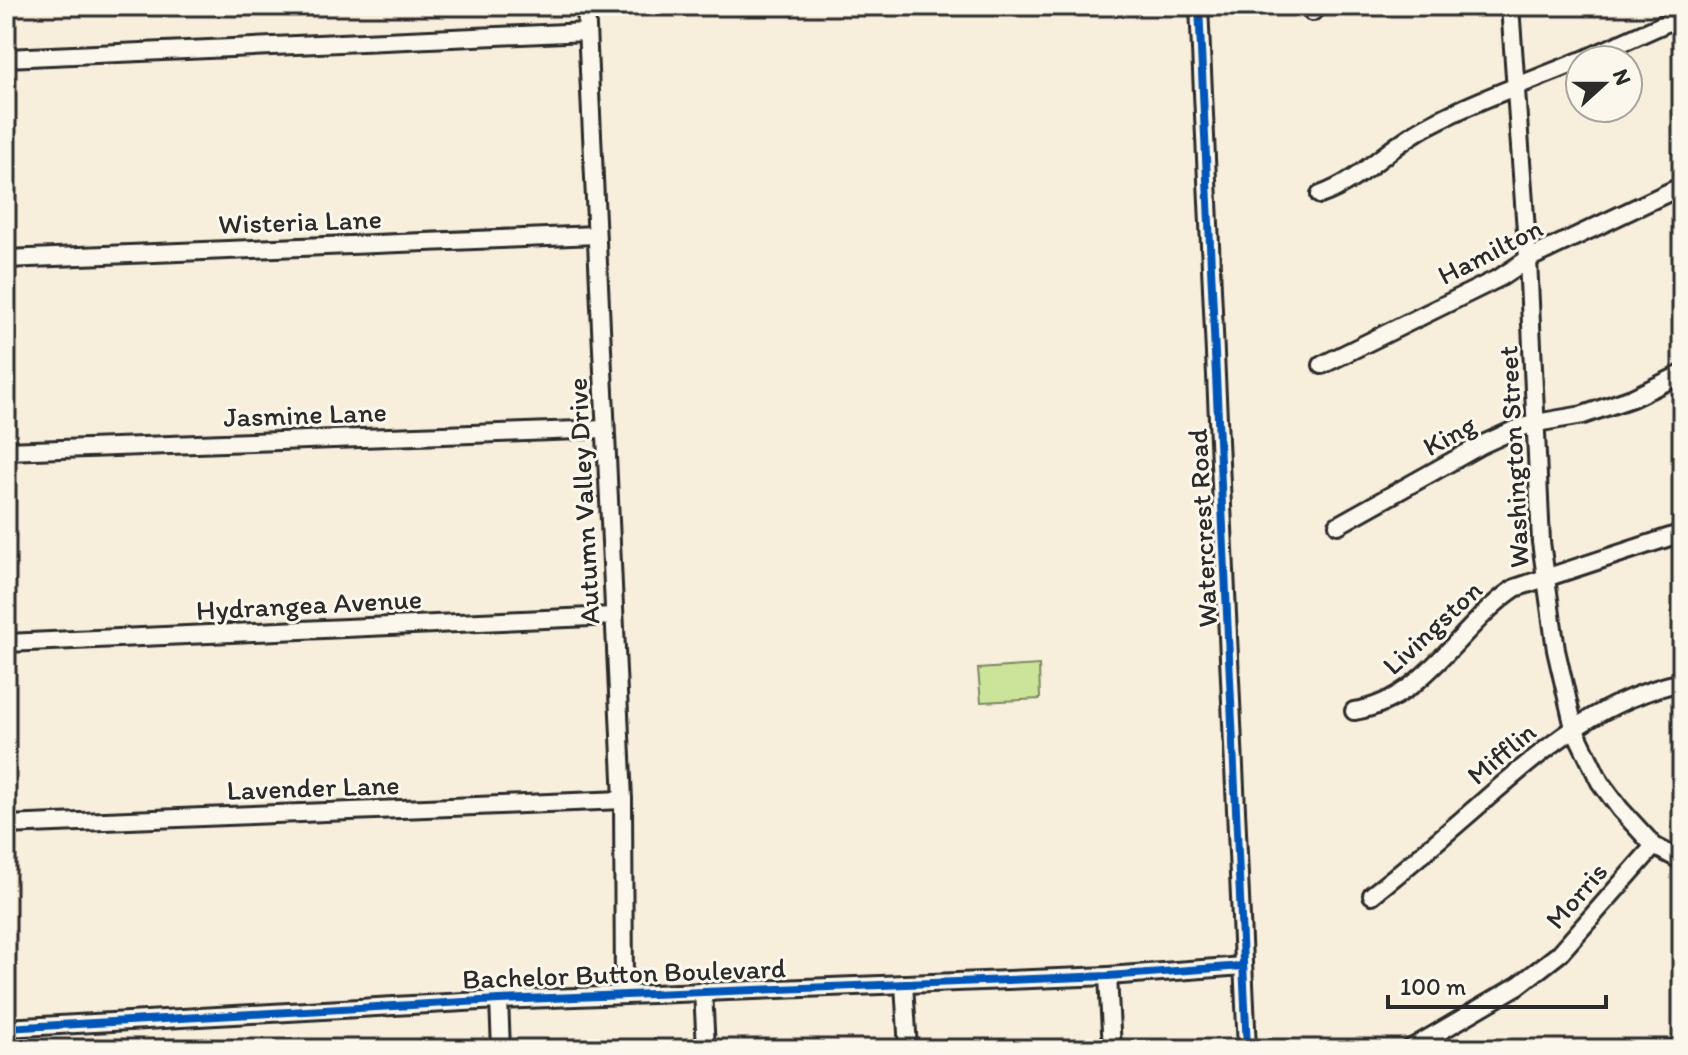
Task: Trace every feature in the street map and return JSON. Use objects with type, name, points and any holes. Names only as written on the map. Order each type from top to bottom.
[{"type":"street","name":"Autumn Valley Drive","points":[[586,6],[623,800],[624,995]]},
{"type":"street","name":"Watercrest Road","points":[[1199,6],[1247,1049]]},
{"type":"street","name":"Washington Street","points":[[1510,6],[1528,259],[1540,528],[1556,650],[1574,728],[1600,782],[1654,846],[1682,861]]},
{"type":"street","points":[[1620,44],[1682,16]]},
{"type":"street","points":[[6,58],[587,32]]},
{"type":"street","points":[[1320,195],[1358,177],[1393,148],[1427,126],[1564,68]]},
{"type":"street","name":"Hamilton","points":[[1322,365],[1501,277],[1528,259],[1682,186]]},
{"type":"street","name":"Wisteria Lane","points":[[6,259],[596,235]]},
{"type":"street","name":"King","points":[[1338,525],[1481,445],[1536,423],[1583,415],[1632,398],[1682,374]]},
{"type":"street","name":"Jasmine Lane","points":[[6,451],[605,429]]},
{"type":"street","name":"Livingston","points":[[1354,711],[1376,708],[1398,695],[1458,643],[1495,601],[1515,588],[1682,533]]},
{"type":"street","name":"Hydrangea Avenue","points":[[6,643],[614,616]]},
{"type":"street","name":"Mifflin","points":[[1372,895],[1542,751],[1574,728],[1640,693],[1682,682]]},
{"type":"street","name":"Lavender Lane","points":[[6,825],[623,800]]},
{"type":"street","name":"Morris","points":[[1410,1049],[1519,985],[1559,954],[1654,846]]},
{"type":"street","name":"Bachelor Button Boulevard","points":[[6,1028],[499,1000],[1108,976],[1243,966]]},
{"type":"street","points":[[1108,976],[1112,1049]]},
{"type":"street","points":[[904,984],[908,1049]]},
{"type":"street","points":[[703,991],[706,1049]]},
{"type":"street","points":[[499,1000],[501,1049]]},
{"type":"street","points":[[1677,1049],[1682,1042]]},
{"type":"green space","points":[[1039,665],[1040,699],[981,702],[978,669]]},
{"type":"cycle path","points":[[1199,6],[1247,1049]]},
{"type":"cycle path","points":[[6,1028],[499,1000],[1108,976],[1243,966]]}]
